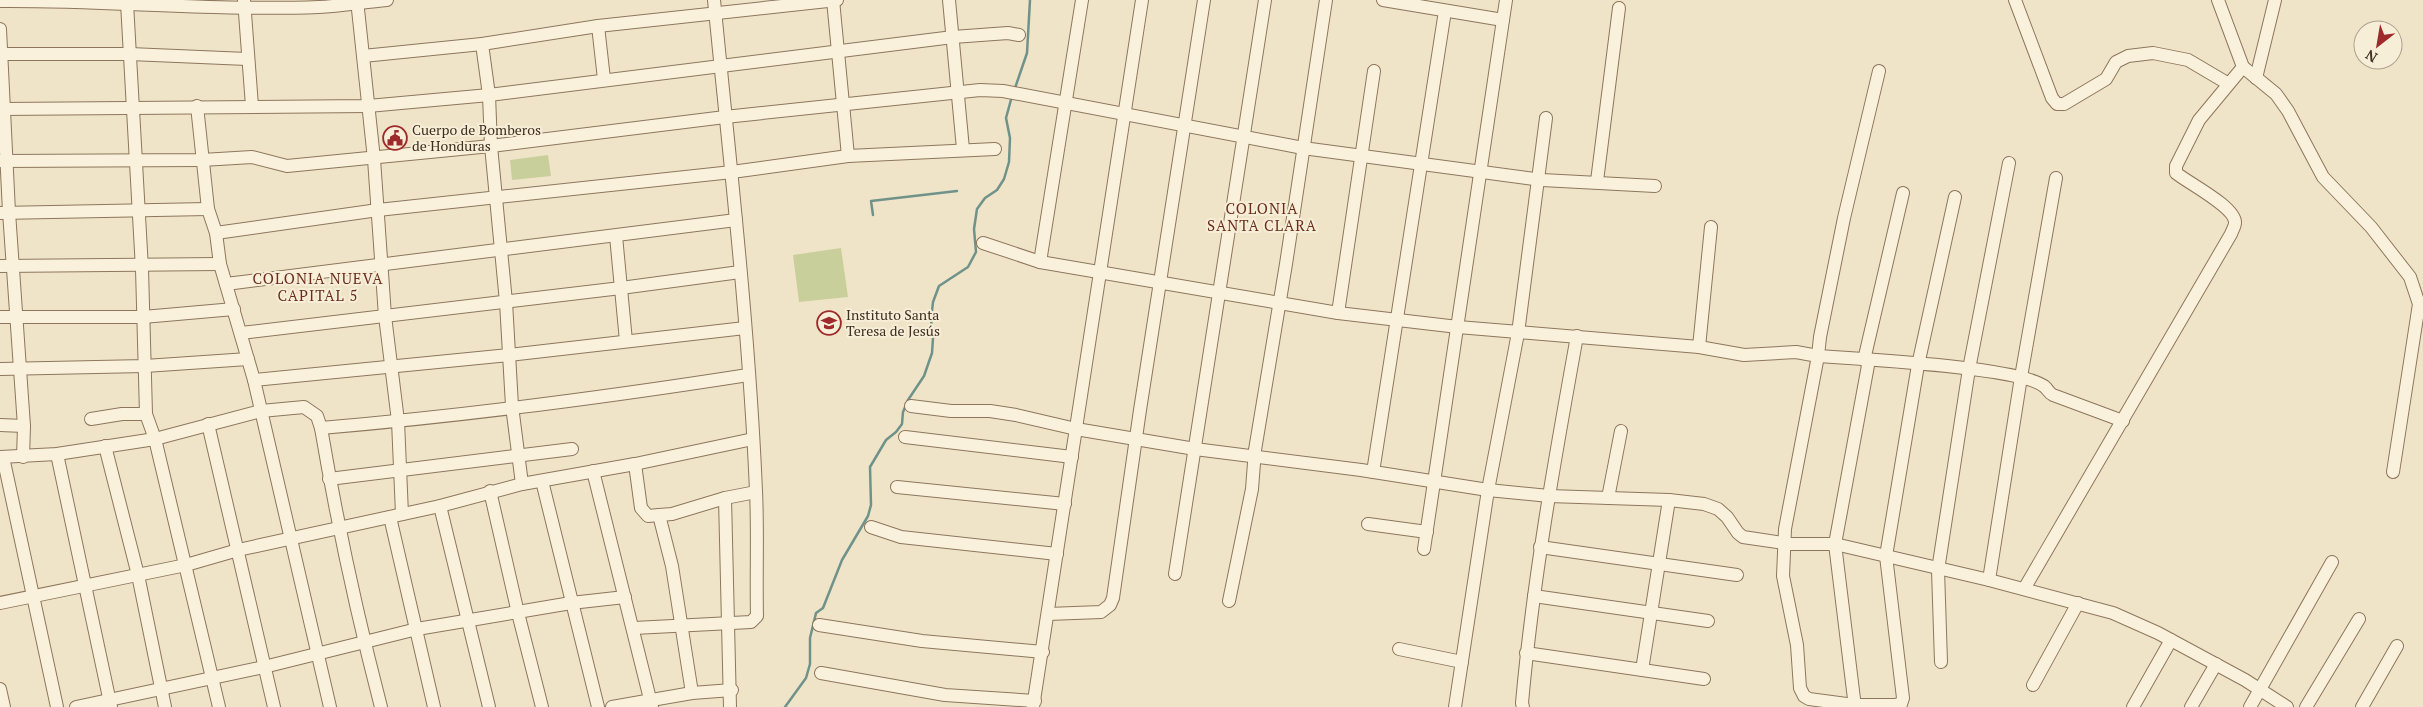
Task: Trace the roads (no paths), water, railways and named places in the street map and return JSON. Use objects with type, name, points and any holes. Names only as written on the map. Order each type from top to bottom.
[{"type":"street","points":[[0,1],[62,0],[320,7],[357,1],[387,0]]},
{"type":"street","points":[[833,0],[848,156]]},
{"type":"street","points":[[364,56],[482,44],[714,6],[837,0]]},
{"type":"street","points":[[949,0],[963,149]]},
{"type":"street","points":[[1040,262],[1082,0]]},
{"type":"street","points":[[821,673],[945,695],[1034,704],[1142,0]]},
{"type":"street","points":[[1048,614],[1101,612],[1110,605],[1113,598],[1135,439],[1204,0]]},
{"type":"street","points":[[1175,574],[1265,0]]},
{"type":"street","points":[[1229,602],[1252,490],[1255,455],[1326,0]]},
{"type":"street","points":[[1385,0],[1503,20]]},
{"type":"street","points":[[1424,549],[1506,0]]},
{"type":"street","points":[[2015,0],[2052,98],[2057,104],[2064,104],[2106,79],[2116,62],[2128,56],[2153,53],[2188,60],[2228,83]]},
{"type":"street","points":[[2218,0],[2243,68],[2276,94],[2288,111],[2323,177],[2371,227],[2410,277],[2419,304],[2393,472]]},
{"type":"street","points":[[2256,78],[2275,0]]},
{"type":"street","points":[[357,1],[374,159],[385,316],[398,421],[400,470],[396,515],[434,707]]},
{"type":"street","points":[[127,3],[142,266],[146,414],[154,438],[186,565],[219,707]]},
{"type":"street","points":[[244,4],[252,106]]},
{"type":"street","points":[[634,628],[752,622],[756,616],[754,439],[732,172],[714,6]]},
{"type":"street","points":[[1597,181],[1619,8]]},
{"type":"street","points":[[1373,472],[1445,11]]},
{"type":"street","points":[[598,26],[604,79]]},
{"type":"street","points":[[0,29],[6,266],[17,317],[24,426],[23,456]]},
{"type":"street","points":[[2,109],[368,106],[489,95],[719,65],[838,53],[953,37],[1008,33],[1019,35]]},
{"type":"street","points":[[482,44],[489,95],[491,146],[506,302],[512,406],[522,484]]},
{"type":"street","points":[[1,54],[130,54],[247,59]]},
{"type":"street","points":[[2024,589],[2220,254],[2236,222],[2232,213],[2176,173],[2176,166],[2199,120],[2228,83],[2243,68]]},
{"type":"street","points":[[1338,313],[1374,71]]},
{"type":"street","points":[[1879,71],[1844,218],[1785,529],[1782,576],[1797,645],[1800,688],[1804,696],[1809,699],[1854,706],[1895,706],[1901,704],[1903,698],[1886,556],[1918,365],[1955,197]]},
{"type":"street","points":[[3,161],[202,160],[252,157],[287,166],[374,159],[725,117],[980,90],[1013,94],[1303,148],[1539,179],[1655,186]]},
{"type":"street","points":[[197,106],[208,208],[216,233],[220,264],[254,380],[330,707]]},
{"type":"street","points":[[1455,707],[1488,490],[1518,332],[1546,118]]},
{"type":"street","points":[[216,233],[378,210],[732,172],[848,156],[963,149],[995,149]]},
{"type":"street","points":[[1941,662],[1938,570],[1969,369],[2009,163]]},
{"type":"street","points":[[1989,580],[2021,377],[2056,178]]},
{"type":"street","points":[[1854,706],[1835,544],[1867,360],[1903,193]]},
{"type":"street","points":[[4,213],[208,208]]},
{"type":"street","points":[[226,284],[736,220]]},
{"type":"street","points":[[1698,346],[1711,226]]},
{"type":"street","points":[[616,236],[626,341]]},
{"type":"street","points":[[983,243],[1040,262],[1338,313],[1458,327],[1698,346],[1744,355],[1796,352],[1818,356],[1969,369],[2021,377],[2044,386],[2053,395],[2123,421]]},
{"type":"street","points":[[6,266],[220,264]]},
{"type":"street","points":[[241,333],[740,272]]},
{"type":"street","points":[[0,317],[143,317],[234,309]]},
{"type":"street","points":[[254,380],[509,355],[745,328]]},
{"type":"street","points":[[1523,707],[1526,653],[1540,547],[1577,336]]},
{"type":"street","points":[[0,369],[145,366],[248,359]]},
{"type":"street","points":[[321,428],[398,421],[630,393],[748,375]]},
{"type":"street","points":[[911,406],[951,411],[990,411],[1016,414],[1076,429],[1135,439],[1488,490],[1549,496],[1669,500],[1704,504],[1718,509],[1728,517],[1738,533],[1744,537],[1800,544],[1835,544],[1938,570],[1989,580],[2114,613],[2216,664],[2287,707]]},
{"type":"street","points":[[57,707],[2,457],[57,454],[154,438],[260,412],[304,407],[317,416],[321,428],[365,643],[382,707]]},
{"type":"street","points":[[91,418],[122,414],[146,414]]},
{"type":"street","points":[[0,424],[24,426]]},
{"type":"street","points":[[208,424],[274,707]]},
{"type":"street","points":[[1608,498],[1621,431]]},
{"type":"street","points":[[905,437],[1072,457]]},
{"type":"street","points":[[0,603],[84,584],[186,565],[238,550],[440,506],[490,491],[522,484],[542,482],[635,464],[754,439]]},
{"type":"street","points":[[105,446],[138,575],[165,707]]},
{"type":"street","points":[[330,479],[572,449]]},
{"type":"street","points":[[57,454],[110,704]]},
{"type":"street","points":[[635,464],[641,508],[648,516],[672,514],[725,498],[756,492]]},
{"type":"street","points":[[594,471],[634,628],[651,704]]},
{"type":"street","points":[[542,482],[598,707]]},
{"type":"street","points":[[897,487],[1065,504]]},
{"type":"street","points":[[490,491],[542,707]]},
{"type":"street","points":[[725,498],[732,690],[730,707]]},
{"type":"street","points":[[1642,670],[1669,500]]},
{"type":"street","points":[[440,506],[489,707]]},
{"type":"street","points":[[659,515],[672,566],[692,693]]},
{"type":"street","points":[[1368,524],[1427,532]]},
{"type":"street","points":[[871,527],[909,538],[1058,554]]},
{"type":"street","points":[[1540,547],[1737,575]]},
{"type":"street","points":[[2250,707],[2332,562]]},
{"type":"street","points":[[1534,596],[1708,621]]},
{"type":"street","points":[[76,707],[110,704],[161,689],[264,667],[418,629],[469,622],[571,603],[625,597]]},
{"type":"street","points":[[2033,685],[2078,604]]},
{"type":"street","points":[[2306,707],[2359,619]]},
{"type":"street","points":[[819,625],[922,641],[1043,652]]},
{"type":"street","points":[[2133,707],[2171,640]]},
{"type":"street","points":[[2362,707],[2397,646]]},
{"type":"street","points":[[1398,649],[1462,662]]},
{"type":"street","points":[[1526,653],[1704,679]]},
{"type":"street","points":[[2191,707],[2216,664]]},
{"type":"street","points":[[0,689],[4,707]]},
{"type":"street","points":[[612,707],[651,704],[692,693],[732,690]]},
{"type":"waterway","points":[[1015,88],[1027,53],[1030,0]]},
{"type":"waterway","points":[[785,707],[806,678],[810,664],[810,638],[816,613],[823,608],[842,560],[868,516],[871,505],[870,467],[886,440],[902,424],[903,412],[908,400],[924,376],[932,353],[931,320],[933,302],[939,286],[968,267],[976,252],[974,229],[977,209],[985,198],[997,190],[1004,179],[1009,162],[1010,138],[1006,118],[1012,96]]},
{"type":"waterway","points":[[873,215],[871,201],[957,191]]},
{"type":"place","name":"Cuerpo de Bomberos de Honduras","points":[[395,138]]},
{"type":"place","name":"Instituto Santa Teresa de Jesús","points":[[829,323]]},
{"type":"district","name":"COLONIA SANTA CLARA","points":[[1262,218]]},
{"type":"district","name":"COLONIA NUEVA CAPITAL 5","points":[[318,288]]}]
